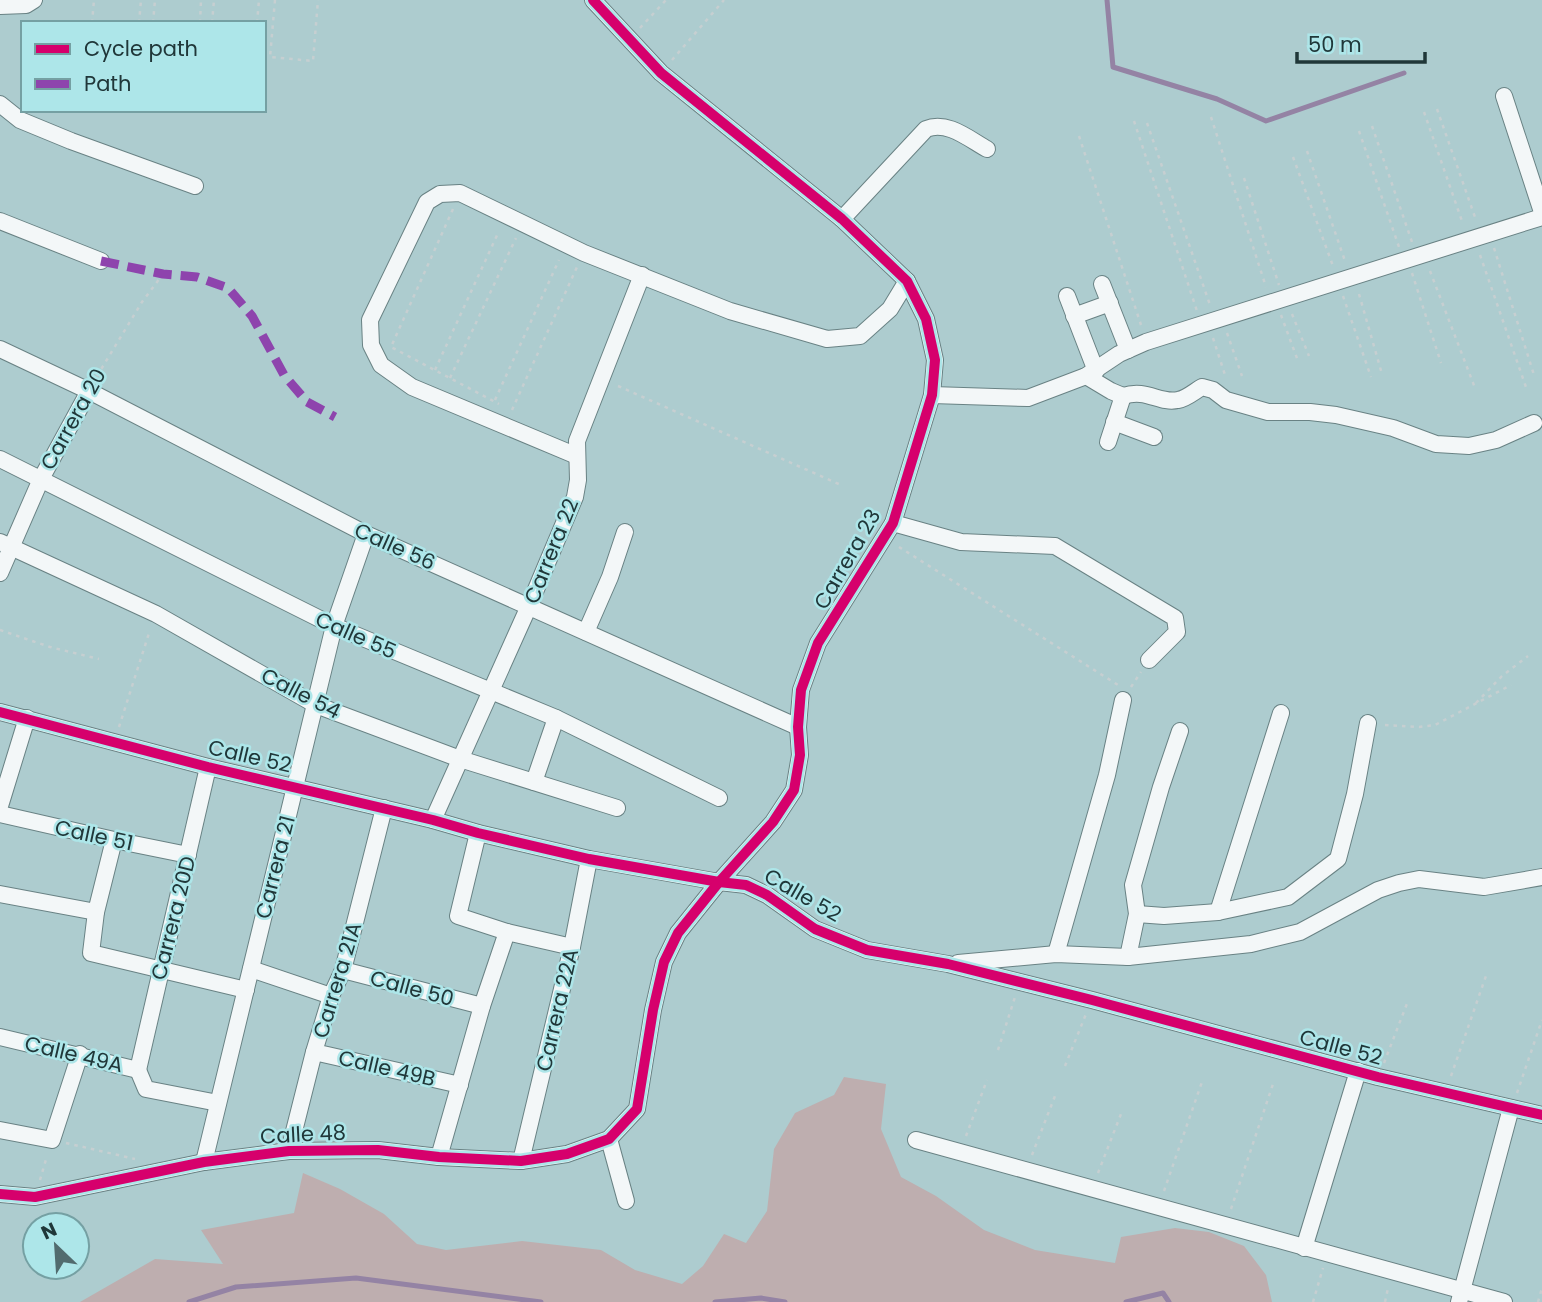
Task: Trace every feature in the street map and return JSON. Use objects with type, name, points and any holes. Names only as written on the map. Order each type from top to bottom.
[{"type":"street","points":[[0,5],[26,5],[34,0]]},
{"type":"street","name":"Carrera 23","points":[[593,0],[661,74],[842,219],[907,281],[926,319],[935,360],[932,395],[893,523],[818,643],[801,691],[798,727],[800,755],[794,790],[773,822],[678,933],[664,962],[653,1010],[637,1109],[609,1139]]},
{"type":"street","points":[[932,395],[1028,398],[1091,373],[1146,342],[1542,215],[1504,96]]},
{"type":"street","points":[[0,104],[20,120],[195,186]]},
{"type":"street","points":[[842,219],[926,129],[936,125],[946,126],[987,149]]},
{"type":"street","points":[[577,456],[412,387],[381,365],[371,345],[370,320],[427,202],[440,194],[460,193],[584,253],[730,311],[827,339],[860,337],[890,309],[907,281]]},
{"type":"street","points":[[0,221],[101,261]]},
{"type":"street","name":"Carrera 22","points":[[433,820],[575,496],[578,480],[578,441],[642,275]]},
{"type":"street","points":[[1102,284],[1128,350]]},
{"type":"street","points":[[1067,296],[1091,373],[1111,391],[1124,396],[1137,391],[1180,400],[1202,387],[1213,390],[1226,400],[1268,412],[1336,415],[1393,428],[1436,444],[1469,446],[1496,440],[1534,423]]},
{"type":"street","points":[[1074,316],[1110,303]]},
{"type":"street","name":"Calle 56","points":[[0,349],[89,391],[366,534],[798,727]]},
{"type":"street","name":"Carrera 20","points":[[0,573],[5,545],[89,391]]},
{"type":"street","points":[[1108,442],[1124,396]]},
{"type":"street","points":[[1114,422],[1154,438]]},
{"type":"street","name":"Calle 55","points":[[0,459],[334,626],[556,718],[719,798]]},
{"type":"street","points":[[893,523],[961,542],[1055,546],[1175,618],[1177,632],[1149,660]]},
{"type":"street","points":[[586,632],[610,577],[625,532]]},
{"type":"street","name":"Carrera 21","points":[[204,1162],[334,626],[366,534]]},
{"type":"street","name":"Calle 54","points":[[5,545],[156,614],[316,705],[460,759],[617,808]]},
{"type":"street","points":[[1056,954],[1107,775],[1123,700]]},
{"type":"street","name":"Calle 52","points":[[0,712],[208,767],[589,859],[746,885],[767,895],[815,929],[867,950],[948,964],[1378,1077],[1542,1115]]},
{"type":"street","points":[[1218,912],[1281,713]]},
{"type":"street","points":[[0,806],[27,718]]},
{"type":"street","points":[[534,782],[556,718]]},
{"type":"street","points":[[1137,914],[1164,916],[1218,912],[1288,897],[1338,859],[1355,794],[1368,723]]},
{"type":"street","points":[[1128,957],[1137,914],[1132,885],[1180,731]]},
{"type":"street","name":"Carrera 20D","points":[[138,1070],[208,767]]},
{"type":"street","name":"Carrera 21A","points":[[289,1152],[314,1052],[331,996],[343,970],[384,808]]},
{"type":"street","name":"Calle 51","points":[[0,814],[188,855]]},
{"type":"street","points":[[478,833],[458,916],[507,932],[572,947]]},
{"type":"street","points":[[114,841],[96,912],[91,953],[246,990]]},
{"type":"street","name":"Carrera 22A","points":[[521,1161],[572,947],[589,859]]},
{"type":"street","points":[[948,964],[1056,954],[1128,957],[1251,944],[1300,932],[1378,890],[1419,879],[1484,887],[1542,877]]},
{"type":"street","points":[[0,894],[96,912]]},
{"type":"street","points":[[439,1157],[482,1006],[507,932]]},
{"type":"street","points":[[251,969],[331,996]]},
{"type":"street","name":"Calle 50","points":[[343,970],[482,1006]]},
{"type":"street","name":"Calle 49A","points":[[1,1038],[80,1054],[138,1070],[146,1090],[218,1103]]},
{"type":"street","name":"Calle 49B","points":[[314,1052],[460,1085]]},
{"type":"street","points":[[0,1130],[52,1140],[80,1054]]},
{"type":"street","points":[[1304,1248],[1358,1071]]},
{"type":"street","points":[[1460,1296],[1511,1108]]},
{"type":"street","points":[[609,1139],[626,1201]]},
{"type":"street","name":"Calle 48","points":[[0,1194],[35,1197],[204,1162],[289,1152],[378,1150],[439,1157],[521,1161],[567,1154],[609,1139]]},
{"type":"street","points":[[916,1140],[1226,1225],[1460,1296],[1504,1302]]},
{"type":"path","points":[[92,21],[94,0]]},
{"type":"path","points":[[139,21],[141,0]]},
{"type":"path","points":[[153,21],[155,0]]},
{"type":"path","points":[[200,21],[201,0]]},
{"type":"path","points":[[212,21],[214,0]]},
{"type":"path","points":[[257,21],[259,0]]},
{"type":"path","points":[[275,0],[270,57],[313,61],[318,0]]},
{"type":"path","points":[[630,39],[666,0]]},
{"type":"path","points":[[661,74],[724,0]]},
{"type":"path","points":[[1437,109],[1527,390]]},
{"type":"path","points":[[1424,112],[1479,237],[1534,375]]},
{"type":"path","points":[[1210,117],[1279,299],[1309,356]]},
{"type":"path","points":[[1134,121],[1211,320],[1242,376]]},
{"type":"path","points":[[1147,123],[1211,320],[1227,381]]},
{"type":"path","points":[[1372,126],[1413,257],[1441,363]]},
{"type":"path","points":[[1359,131],[1413,257],[1475,388]]},
{"type":"path","points":[[1079,136],[1146,342]]},
{"type":"path","points":[[1307,151],[1347,278],[1382,374]]},
{"type":"path","points":[[1293,158],[1347,278],[1371,377]]},
{"type":"path","points":[[1244,178],[1298,361]]},
{"type":"path","points":[[460,193],[391,347],[512,410],[584,253]]},
{"type":"path","points":[[435,370],[506,215]]},
{"type":"path","points":[[450,378],[523,222]]},
{"type":"path","points":[[494,401],[566,244]]},
{"type":"path","points":[[602,379],[841,485]]},
{"type":"path","points":[[884,538],[1128,691],[1149,660]]},
{"type":"path","points":[[114,741],[156,614]]},
{"type":"path","points":[[0,630],[50,647],[99,659]]},
{"type":"path","points":[[1475,704],[1502,676],[1528,656]]},
{"type":"path","points":[[1368,723],[1419,727],[1435,725],[1511,685]]},
{"type":"path","points":[[1446,1092],[1487,973]]},
{"type":"path","points":[[998,1050],[1020,984]]},
{"type":"path","points":[[1065,1066],[1092,1000]]},
{"type":"path","points":[[1378,1077],[1408,1001]]},
{"type":"path","points":[[1511,1108],[1542,1020]]},
{"type":"path","points":[[1159,1207],[1203,1079]]},
{"type":"path","points":[[960,1152],[988,1080]]},
{"type":"path","points":[[1226,1225],[1274,1081]]},
{"type":"path","points":[[1026,1170],[1055,1096]]},
{"type":"path","points":[[1092,1188],[1121,1114]]},
{"type":"path","points":[[35,1197],[52,1140],[146,1162]]},
{"type":"path","points":[[1313,1302],[1327,1255]]},
{"type":"path","points":[[1538,1302],[1542,1288]]},
{"type":"shaded area","points":[[844,1077],[886,1084],[881,1129],[901,1177],[936,1196],[984,1230],[1035,1250],[1115,1263],[1121,1237],[1175,1228],[1209,1232],[1244,1246],[1266,1275],[1272,1302],[80,1302],[155,1259],[223,1264],[201,1230],[294,1213],[303,1173],[340,1189],[384,1214],[417,1244],[446,1250],[522,1241],[601,1250],[635,1270],[682,1284],[703,1266],[724,1234],[746,1243],[767,1211],[774,1149],[795,1113],[834,1095]]},
{"type":"waterway","points":[[1107,0],[1113,67],[1217,99],[1266,121],[1404,73]]},
{"type":"waterway","points":[[189,1302],[236,1287],[356,1278],[541,1302]]},
{"type":"waterway","points":[[1126,1302],[1163,1293],[1169,1302]]},
{"type":"waterway","points":[[715,1302],[761,1298],[785,1302]]},
{"type":"marked path","points":[[101,261],[163,274],[197,277],[228,288],[252,316],[284,375],[307,402],[335,417]]},
{"type":"cycle path","points":[[0,1194],[35,1197],[204,1162],[289,1151],[378,1150],[439,1157],[521,1161],[567,1154],[609,1139],[637,1109],[653,1010],[664,962],[678,933],[773,822],[794,790],[800,755],[798,727],[801,690],[818,643],[893,523],[932,395],[935,360],[926,319],[907,281],[842,219],[661,73],[593,0]]},
{"type":"cycle path","points":[[0,712],[208,767],[589,859],[746,885],[767,895],[815,929],[867,950],[948,964],[1378,1077],[1542,1115]]}]
